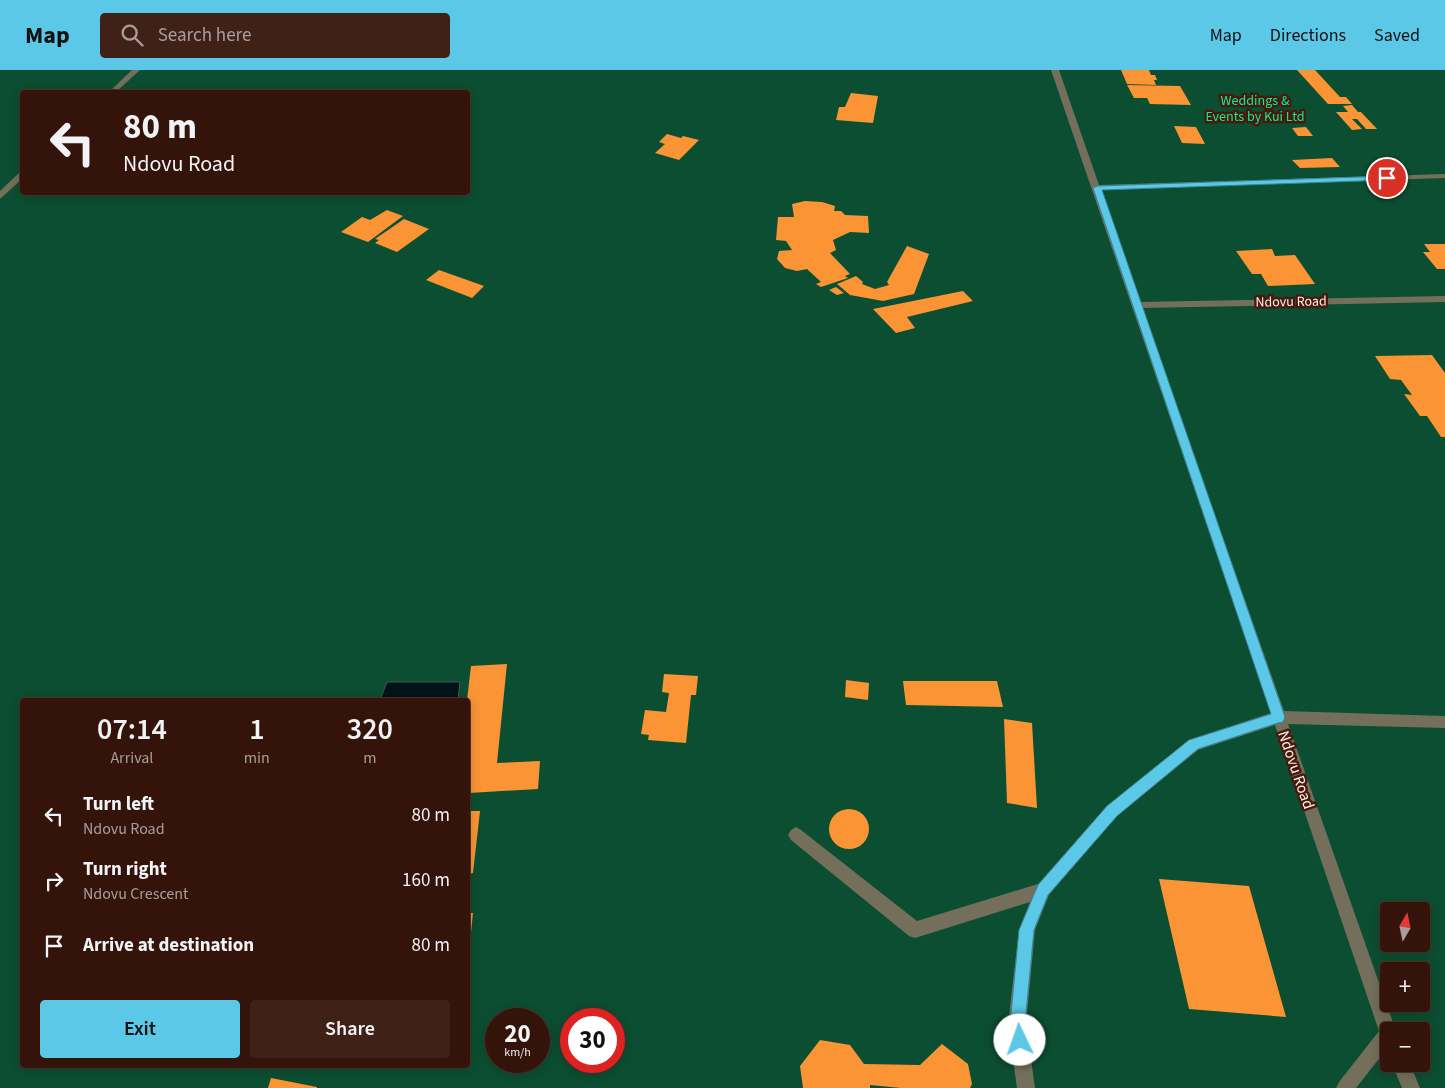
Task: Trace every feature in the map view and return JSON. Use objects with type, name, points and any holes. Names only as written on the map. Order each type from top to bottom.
[{"type":"street","points":[[114,90],[136,70]]},
{"type":"street","name":"Ndovu Road","points":[[1055,70],[1138,305],[1384,1022]]},
{"type":"street","points":[[1097,188],[1445,176]]},
{"type":"street","points":[[0,196],[20,177]]},
{"type":"street","name":"Ndovu Road","points":[[1138,305],[1445,299]]},
{"type":"street","points":[[1026,1088],[1017,1024],[1027,930],[1043,890],[1112,811],[1194,744],[1278,717],[1445,722]]},
{"type":"street","points":[[796,835],[915,930],[1043,890]]},
{"type":"street","points":[[1345,1088],[1380,1044]]},
{"type":"street","points":[[1404,1072],[1411,1088]]},
{"type":"green space","name":"Weddings & Events by Kui Ltd","points":[[0,70],[1445,70],[1445,1088],[0,1088]]},
{"type":"shaded area","points":[[387,682],[460,682],[458,698],[381,698]]},
{"type":"building","points":[[1121,70],[1149,70],[1151,75],[1155,75],[1156,85],[1127,84]]},
{"type":"building","points":[[1297,70],[1315,70],[1340,97],[1346,97],[1352,104],[1328,104]]},
{"type":"building","points":[[1127,85],[1180,86],[1191,105],[1150,104],[1147,98],[1134,98]]},
{"type":"building","points":[[851,93],[878,96],[873,123],[836,120],[839,107],[845,107]]},
{"type":"building","points":[[1352,105],[1377,129],[1366,129],[1357,119],[1352,119],[1362,129],[1352,130],[1336,112],[1348,112],[1343,106]]},
{"type":"building","points":[[1174,126],[1196,127],[1205,144],[1182,143]]},
{"type":"building","points":[[1306,127],[1313,136],[1298,136],[1292,128]]},
{"type":"building","points":[[667,134],[699,140],[679,160],[655,153],[665,144],[659,142]]},
{"type":"building","points":[[1332,158],[1340,167],[1300,168],[1292,160]]},
{"type":"building","points":[[805,201],[822,202],[835,206],[834,211],[841,211],[845,215],[868,216],[869,233],[850,232],[833,240],[836,250],[830,253],[850,274],[845,276],[848,278],[821,287],[816,284],[821,282],[807,269],[797,271],[785,268],[777,259],[779,251],[792,250],[786,241],[776,240],[778,217],[794,217],[792,204]]},
{"type":"building","points":[[387,210],[403,216],[368,242],[341,232],[362,217],[370,220]]},
{"type":"building","points":[[404,219],[429,229],[397,252],[375,243],[379,240],[375,239]]},
{"type":"building","points":[[1424,244],[1445,244],[1445,269],[1437,269],[1423,252],[1430,252]]},
{"type":"building","points":[[907,246],[929,254],[914,294],[883,301],[850,295],[837,284],[856,276],[863,282],[862,284],[875,289],[889,285],[887,282]]},
{"type":"building","points":[[1272,249],[1275,256],[1295,255],[1315,284],[1268,286],[1261,274],[1252,274],[1236,251]]},
{"type":"building","points":[[439,270],[484,286],[472,298],[426,280]]},
{"type":"building","points":[[836,287],[844,293],[837,295],[829,290]]},
{"type":"building","points":[[963,291],[973,301],[907,317],[915,328],[896,333],[873,309]]},
{"type":"building","points":[[1432,355],[1445,373],[1445,437],[1441,437],[1427,416],[1420,416],[1404,394],[1412,395],[1401,380],[1390,379],[1375,356]]},
{"type":"building","points":[[507,664],[497,763],[540,761],[538,789],[470,793],[470,698],[467,698],[471,666]]},
{"type":"building","points":[[664,674],[698,676],[696,695],[691,695],[686,743],[648,740],[649,735],[641,734],[645,710],[666,712],[669,693],[662,692]]},
{"type":"building","points":[[846,680],[869,683],[868,700],[845,697]]},
{"type":"building","points":[[903,681],[997,681],[1003,707],[906,705]]},
{"type":"building","points":[[1004,719],[1032,723],[1037,808],[1007,803]]},
{"type":"building","points":[[853,809],[860,812],[866,818],[869,829],[868,837],[860,846],[853,849],[845,849],[838,846],[830,837],[829,825],[832,818],[841,810]]},
{"type":"building","points":[[470,811],[480,811],[473,873],[470,874]]},
{"type":"building","points":[[1159,879],[1249,886],[1286,1017],[1189,1009]]},
{"type":"building","points":[[470,913],[473,913],[470,942]]},
{"type":"building","points":[[820,1040],[850,1045],[864,1064],[920,1065],[942,1044],[968,1064],[972,1084],[970,1088],[901,1088],[870,1085],[870,1088],[803,1088],[800,1066]]},
{"type":"building","points":[[271,1078],[317,1087],[317,1088],[268,1088]]},
{"type":"route","points":[[1020,1040],[1017,1024],[1027,930],[1043,890],[1112,811],[1194,744],[1278,717],[1097,188],[1387,178]]}]
